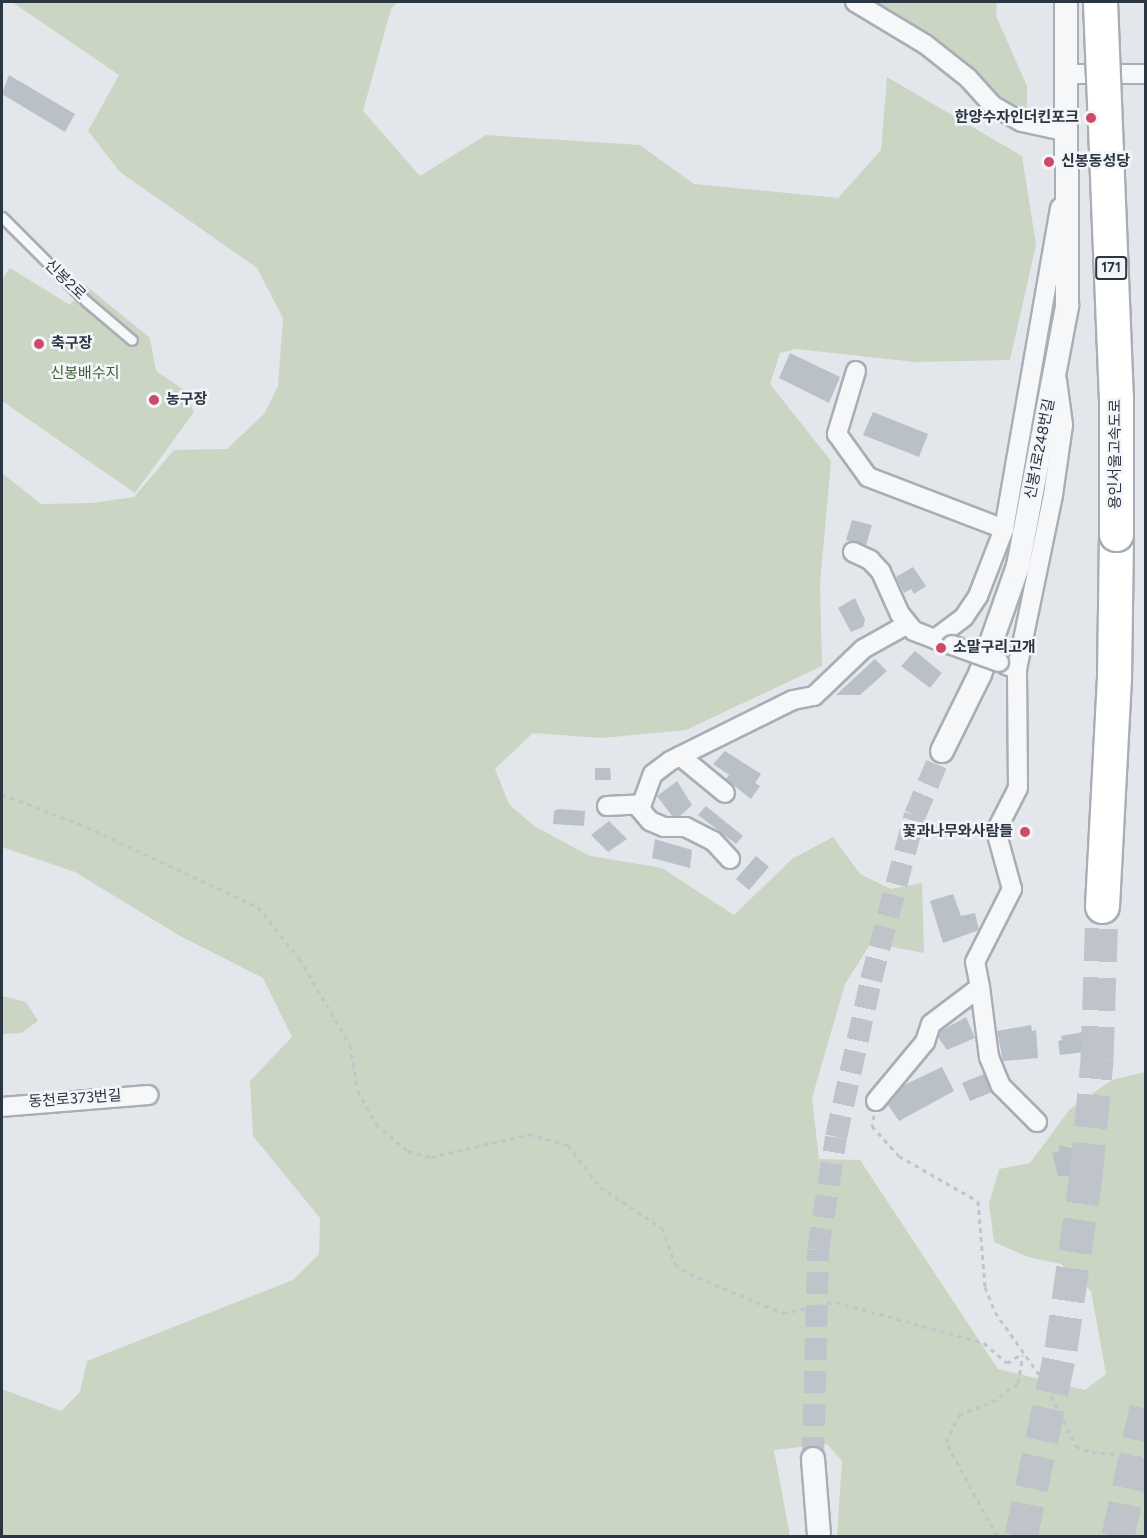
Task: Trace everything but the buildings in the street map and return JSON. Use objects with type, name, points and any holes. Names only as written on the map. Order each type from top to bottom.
[{"type":"highway","name":"용인서울고속도로","points":[[1101,2],[1116,397],[1114,680],[1102,906]]},
{"type":"street","points":[[855,2],[925,44],[968,78],[992,105],[1022,122],[1068,132]]},
{"type":"street","name":"신봉1로248번길","points":[[942,752],[980,674],[1018,566],[1067,306],[1066,2]]},
{"type":"street","points":[[1067,74],[1146,74]]},
{"type":"street","points":[[943,642],[973,603],[1004,529],[1068,156]]},
{"type":"street","points":[[1037,1122],[1001,1086],[989,1056],[975,962],[1012,889],[996,831],[1018,788],[1017,669],[1063,425],[1056,366]]},
{"type":"street","points":[[856,372],[837,434],[868,477],[1004,529]]},
{"type":"street","points":[[853,552],[870,560],[881,572],[908,624],[914,631],[1017,669]]},
{"type":"street","points":[[641,806],[653,774],[680,756],[793,700],[814,696],[863,649],[908,624]]},
{"type":"street","points":[[680,756],[725,793]]},
{"type":"street","points":[[607,806],[641,806]]},
{"type":"street","points":[[641,806],[650,821],[664,827],[686,827],[712,841],[730,859]]},
{"type":"street","points":[[876,1101],[925,1042],[931,1024],[980,987]]},
{"type":"street","name":"동천로373번길","points":[[2,1107],[149,1095]]},
{"type":"street","points":[[813,1459],[819,1536]]},
{"type":"lane","name":"신봉2로","points":[[2,217],[86,301],[132,340]]},
{"type":"path","points":[[2,794],[87,827],[258,907],[298,958],[350,1045],[358,1091],[376,1124],[408,1150],[430,1157],[529,1134],[568,1145],[600,1187],[662,1228],[675,1264],[690,1274],[783,1313],[836,1302],[984,1343],[1007,1363],[1023,1353]]},
{"type":"path","points":[[876,1101],[872,1126],[899,1156],[978,1201],[985,1287],[995,1312],[1042,1380],[1076,1446],[1092,1452],[1146,1457]]},
{"type":"path","points":[[997,1536],[946,1442],[959,1415],[992,1402],[1018,1383],[1023,1353]]},
{"type":"green space","points":[[12,2],[397,2],[391,9],[363,111],[420,176],[486,135],[640,145],[694,184],[838,198],[881,150],[887,77],[1022,156],[1036,245],[1010,360],[915,362],[796,349],[780,353],[770,384],[831,461],[820,583],[822,666],[686,730],[602,738],[533,733],[495,769],[509,804],[534,826],[590,856],[662,868],[734,915],[792,859],[833,837],[860,874],[891,889],[922,883],[924,953],[871,943],[845,984],[812,1098],[819,1159],[860,1160],[998,1369],[1085,1390],[1106,1374],[1091,1291],[1061,1264],[1028,1257],[994,1242],[989,1204],[999,1169],[1030,1163],[1070,1109],[1112,1080],[1145,1072],[1145,1536],[837,1536],[842,1461],[827,1444],[774,1450],[790,1536],[2,1536],[2,1389],[61,1411],[80,1392],[87,1361],[293,1280],[319,1254],[320,1218],[253,1136],[250,1081],[292,1037],[263,978],[180,936],[75,872],[2,847],[2,473],[41,504],[92,503],[134,497],[174,450],[227,449],[264,414],[278,386],[283,318],[257,268],[120,172],[88,131],[119,75]]},
{"type":"green space","points":[[857,2],[997,2],[996,16],[1027,86],[1027,114],[992,102]]},
{"type":"green space","name":"신봉배수지","points":[[10,268],[70,305],[85,285],[150,338],[156,371],[184,390],[194,412],[135,493],[2,401],[2,279]]},
{"type":"green space","points":[[2,996],[26,1002],[38,1021],[21,1033],[2,1034]]},
{"type":"tunnel","points":[[813,1459],[818,1250],[836,1137],[871,980],[915,815],[942,751]]},
{"type":"tunnel","points":[[1021,1536],[1061,1349],[1086,1176],[1097,1059],[1102,906]]},
{"type":"tunnel","points":[[1118,1536],[1146,1408]]},
{"type":"place","name":"한양수자인더킨포크","points":[[1091,118]]},
{"type":"place","name":"신봉동성당","points":[[1049,162]]},
{"type":"place","name":"축구장","points":[[39,344]]},
{"type":"place","name":"농구장","points":[[154,400]]},
{"type":"place","name":"소말구리고개","points":[[941,648]]},
{"type":"place","name":"꽃과나무와사람들","points":[[1025,832]]}]
